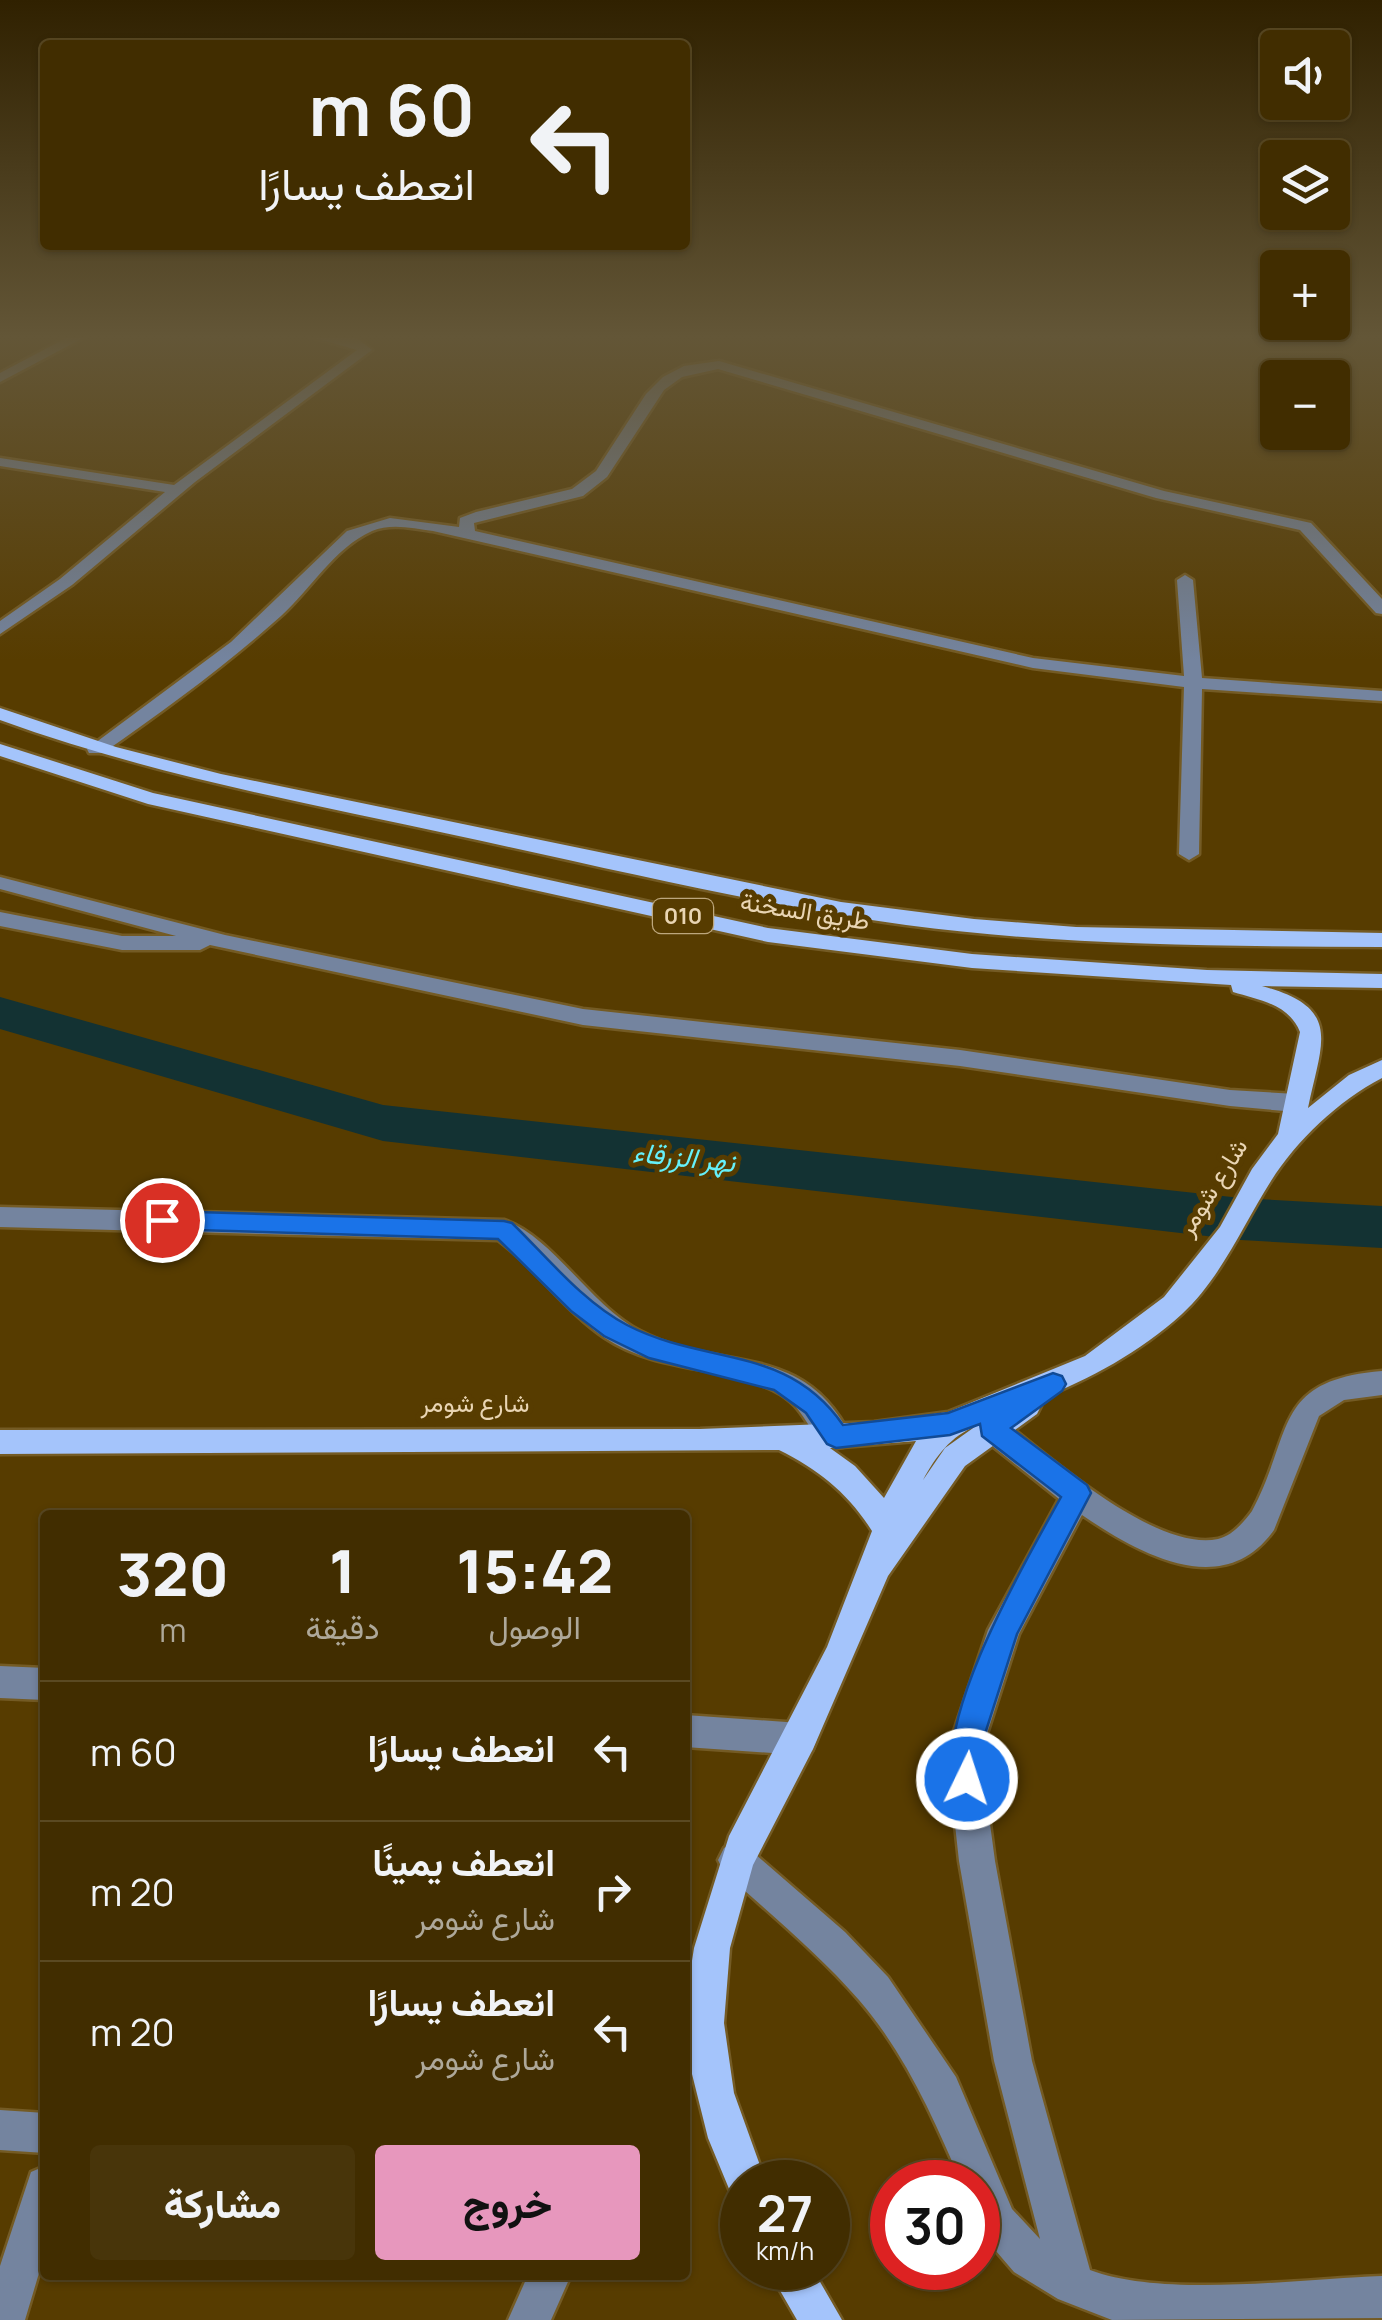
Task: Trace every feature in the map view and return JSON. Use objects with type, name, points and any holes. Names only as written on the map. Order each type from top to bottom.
[{"type":"main road","name":"طريق السخنة","points":[[0,714],[96,748],[230,784],[853,910],[974,926],[1196,938],[1382,940]]},
{"type":"main road","name":"طريق السخنة","points":[[0,750],[148,798],[663,912],[854,948],[972,961],[1207,977],[1382,981]]},
{"type":"main road","points":[[663,912],[683,876]]},
{"type":"main road","name":"شارع شومر","points":[[1207,977],[1284,1000],[1308,1018],[1312,1032],[1290,1136]]},
{"type":"main road","name":"شارع شومر","points":[[0,1442],[784,1439],[950,1424],[1095,1364],[1174,1305],[1229,1234],[1260,1176],[1290,1136],[1332,1100],[1382,1068]]},
{"type":"main road","name":"شارع شومر","points":[[872,1577],[903,1537],[940,1473],[991,1428],[1053,1384]]},
{"type":"main road","name":"شارع شومر","points":[[738,2160],[695,2056],[714,1936],[736,1860],[800,1739],[872,1577],[886,1526],[911,1468],[928,1442],[950,1424]]},
{"type":"main road","points":[[784,1439],[841,1468],[869,1498],[886,1526]]},
{"type":"main road","points":[[802,2290],[820,2320]]},
{"type":"street","points":[[0,630],[239,444]]},
{"type":"street","points":[[467,535],[466,521],[481,514],[562,499],[588,486],[608,467],[619,444]]},
{"type":"street","points":[[988,444],[1161,495],[1305,526],[1382,609]]},
{"type":"street","points":[[0,462],[178,490]]},
{"type":"street","points":[[96,748],[231,650],[357,532],[379,524],[402,522],[1033,663],[1192,683],[1382,696]]},
{"type":"street","points":[[1185,580],[1192,683],[1189,854]]},
{"type":"street","points":[[0,884],[224,942],[601,1020],[960,1058],[1230,1098],[1296,1103]]},
{"type":"street","points":[[0,919],[122,943],[224,942]]},
{"type":"street","points":[[0,1217],[476,1226],[504,1230],[580,1304],[612,1329],[649,1348],[781,1381],[815,1406],[836,1436]]},
{"type":"street","points":[[991,1428],[1134,1532],[1170,1550],[1220,1557],[1238,1550],[1266,1516],[1309,1408],[1322,1395],[1382,1383]]},
{"type":"street","points":[[1073,2284],[1013,2061],[977,1861],[967,1779],[968,1740],[1004,1630],[1078,1493]]},
{"type":"street","points":[[0,1682],[40,1684]]},
{"type":"street","points":[[690,1731],[800,1739]]},
{"type":"street","points":[[736,1860],[832,1945],[875,1990],[942,2090],[998,2223],[1030,2257],[1073,2284],[1120,2302],[1179,2305],[1382,2297]]},
{"type":"street","points":[[0,2130],[40,2133]]},
{"type":"street","points":[[4,2320],[40,2202]]},
{"type":"street","points":[[529,2320],[548,2280]]},
{"type":"waterway","name":"نهر الزرقاء","points":[[0,1013],[383,1123],[1241,1219],[1382,1227]]},
{"type":"route","points":[[162,1220],[476,1226],[504,1230],[580,1304],[612,1329],[649,1348],[781,1381],[815,1406],[836,1436],[950,1424],[1053,1384],[1014,1416],[991,1428],[1078,1493],[1004,1630],[968,1740],[967,1779]]}]
